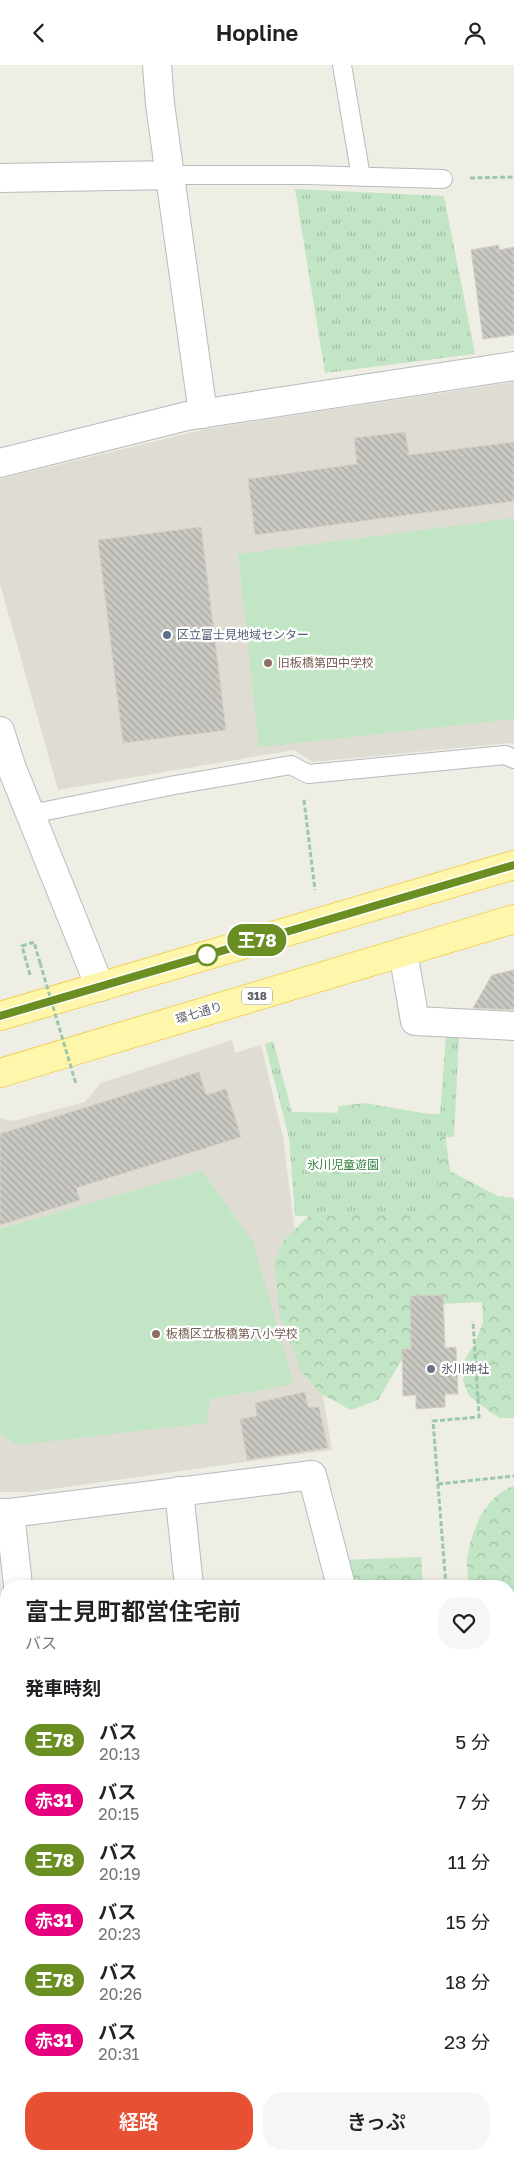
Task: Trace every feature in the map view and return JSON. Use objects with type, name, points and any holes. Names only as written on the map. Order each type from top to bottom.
[{"type":"main road","points":[[0,1016],[514,865]]},
{"type":"main road","name":"環七通り","points":[[0,1073],[514,919]]},
{"type":"street","points":[[157,65],[160,103],[203,414]]},
{"type":"street","points":[[0,178],[171,175]]},
{"type":"street","points":[[0,463],[203,414],[514,366]]},
{"type":"street","points":[[0,731],[11,766],[100,987]]},
{"type":"street","points":[[403,952],[415,1021],[514,1026]]},
{"type":"street","points":[[17,1580],[5,1513],[312,1475],[339,1580]]},
{"type":"street","points":[[180,1491],[188,1580]]},
{"type":"lane","points":[[342,65],[361,177]]},
{"type":"lane","points":[[171,175],[443,179]]},
{"type":"lane","points":[[31,814],[175,785],[291,765],[308,774],[505,755],[514,759]]},
{"type":"path","points":[[443,179],[514,177]]},
{"type":"path","points":[[300,769],[319,922]]},
{"type":"path","points":[[30,975],[22,946],[34,942],[76,1084]]},
{"type":"path","points":[[446,1580],[433,1421],[479,1417],[473,1321]]},
{"type":"path","points":[[438,1485],[514,1476]]},
{"type":"shaded area","name":"旧板橋第四中学校","points":[[514,382],[514,744],[313,762],[294,750],[58,790],[0,584],[0,479],[205,429]]},
{"type":"shaded area","name":"板橋区立板橋第八小学校","points":[[232,1040],[235,1053],[261,1045],[283,1137],[293,1217],[332,1450],[30,1492],[0,1492],[0,1118],[13,1121],[85,1102],[101,1083]]},
{"type":"green space","points":[[295,189],[444,196],[475,354],[325,373]]},
{"type":"green space","points":[[514,518],[514,719],[259,747],[238,554]]},
{"type":"green space","name":"氷川児童遊園","points":[[446,1036],[459,1036],[454,1137],[440,1137],[437,1215],[295,1216],[289,1138],[265,1044],[273,1041],[292,1112],[440,1114]]},
{"type":"green space","points":[[365,1103],[429,1114],[444,1125],[450,1171],[498,1196],[514,1198],[514,1418],[499,1418],[469,1396],[463,1381],[465,1359],[475,1343],[483,1322],[482,1302],[419,1305],[418,1339],[398,1366],[378,1400],[351,1410],[321,1394],[301,1371],[280,1316],[274,1261],[285,1239],[322,1203],[331,1132],[339,1106]]},
{"type":"green space","points":[[202,1171],[253,1242],[294,1384],[210,1399],[207,1423],[18,1445],[0,1434],[0,1229]]},
{"type":"green space","points":[[514,1486],[514,1580],[468,1580],[467,1562],[476,1526],[487,1506],[504,1491]]},
{"type":"green space","points":[[421,1557],[423,1580],[346,1580],[341,1560]]},
{"type":"building","points":[[499,245],[499,250],[514,247],[514,335],[483,339],[471,250]]},
{"type":"building","points":[[405,432],[409,455],[514,442],[514,501],[255,535],[248,479],[357,464],[354,438]]},
{"type":"building","points":[[201,527],[226,730],[123,743],[98,540]]},
{"type":"building","points":[[514,970],[514,1010],[473,1008],[492,975]]},
{"type":"building","points":[[199,1072],[206,1095],[226,1089],[241,1137],[76,1188],[80,1200],[0,1225],[0,1134]]},
{"type":"building","points":[[443,1295],[445,1348],[456,1347],[458,1394],[445,1394],[445,1407],[416,1409],[416,1395],[403,1396],[402,1349],[411,1349],[410,1296]]},
{"type":"building","points":[[305,1392],[308,1407],[319,1407],[328,1448],[247,1460],[240,1419],[257,1416],[255,1403]]},
{"type":"bus line","name":"王78","points":[[0,1016],[514,865]]},
{"type":"place","name":"区立富士見地域センター","points":[[167,635]]},
{"type":"place","name":"旧板橋第四中学校","points":[[268,663]]},
{"type":"place","name":"板橋区立板橋第八小学校","points":[[156,1334]]},
{"type":"place","name":"氷川神社","points":[[431,1369]]}]
